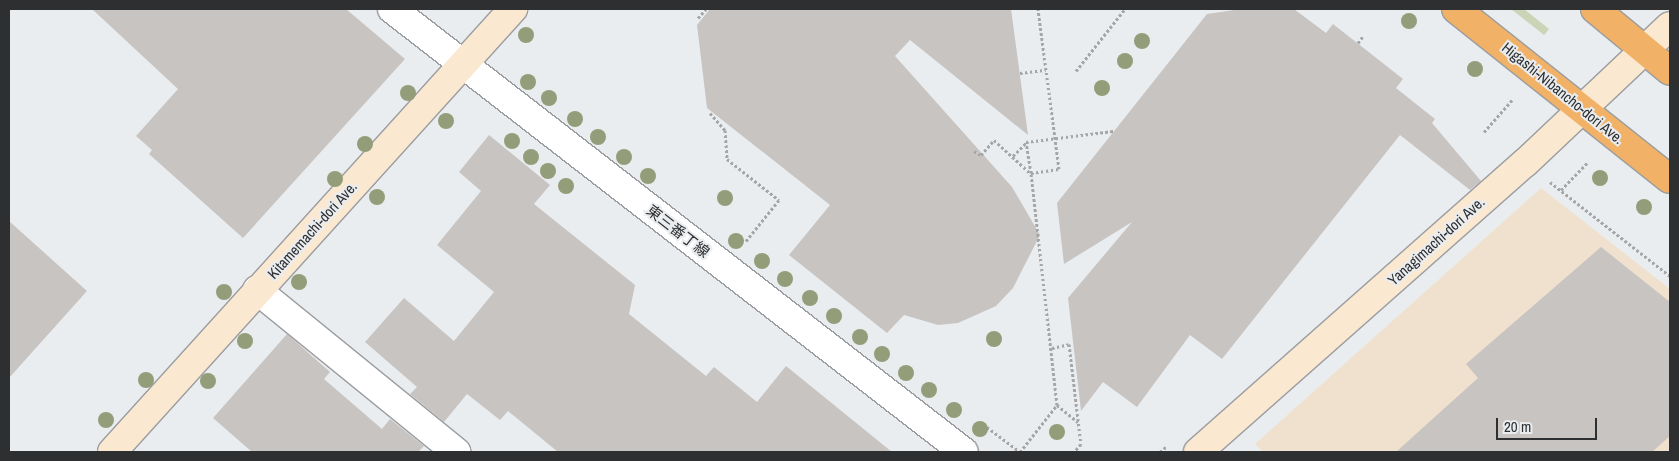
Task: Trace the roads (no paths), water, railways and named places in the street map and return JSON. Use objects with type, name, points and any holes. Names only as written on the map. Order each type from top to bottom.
[{"type":"highway","name":"Higashi-Nibancho-dori Ave.","points":[[1456,9],[1670,178]]},
{"type":"highway","points":[[1595,9],[1670,71]]},
{"type":"street","name":"東三番丁線","points":[[392,9],[964,452]]},
{"type":"street","name":"Kitamemachi-dori Ave.","points":[[112,452],[513,9]]},
{"type":"street","name":"Yanagimachi-dori Ave.","points":[[1198,452],[1525,163],[1580,108],[1670,26]]},
{"type":"street","points":[[257,290],[456,452]]}]
